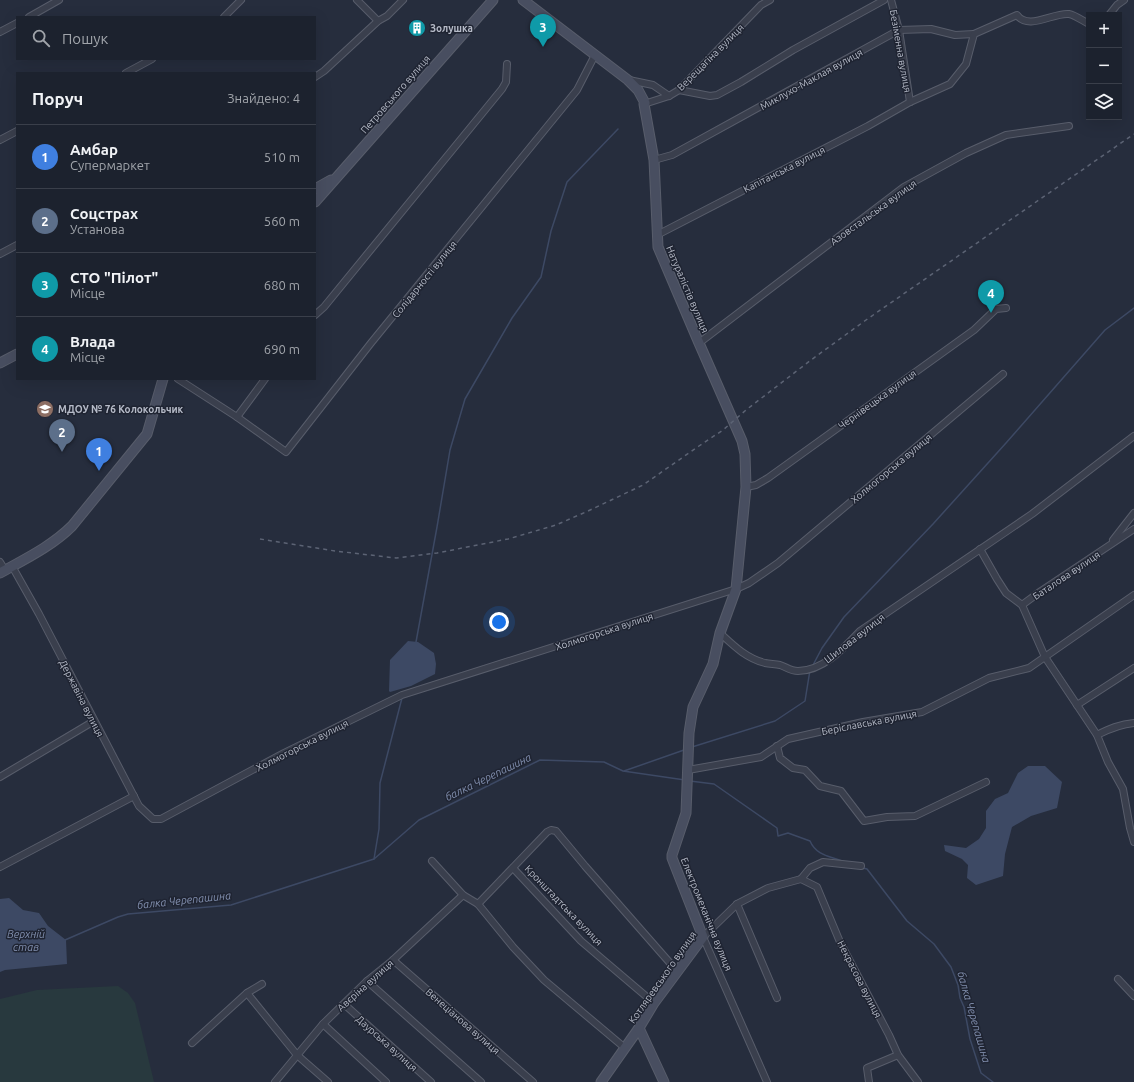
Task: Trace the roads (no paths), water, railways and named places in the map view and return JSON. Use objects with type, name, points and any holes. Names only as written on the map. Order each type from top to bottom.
[{"type":"street","points":[[30,16],[59,0]]},
{"type":"street","points":[[225,16],[241,0]]},
{"type":"street","points":[[357,0],[378,21]]},
{"type":"street","points":[[316,76],[324,71],[378,21],[387,16],[403,0]]},
{"type":"street","name":"Петровського вулиця","points":[[316,201],[492,0]]},
{"type":"street","name":"Натуралістів вулиця","points":[[523,0],[628,80],[638,90],[645,103],[654,160],[658,247],[698,343],[742,441],[745,454],[746,487],[736,589],[720,633]]},
{"type":"street","name":"Верещагіна вулиця","points":[[644,104],[669,96],[679,90],[759,2],[770,0]]},
{"type":"street","points":[[679,90],[710,96],[717,95],[793,50],[884,0]]},
{"type":"street","name":"Безіменна вулиця","points":[[891,0],[899,30],[910,102]]},
{"type":"street","points":[[1111,12],[1117,5],[1124,0]]},
{"type":"street","points":[[974,34],[1017,15],[1022,21],[1031,22],[1069,14],[1086,22]]},
{"type":"street","points":[[0,32],[16,24]]},
{"type":"street","name":"Миклухо-Маклая вулиця","points":[[654,160],[672,155],[899,30],[931,29],[955,35],[974,34]]},
{"type":"street","name":"Капітанська вулиця","points":[[657,234],[868,126],[910,102],[950,84],[966,64],[974,34]]},
{"type":"street","name":"Солідарності вулиця","points":[[180,380],[286,452],[371,343],[577,90],[596,55]]},
{"type":"street","points":[[128,72],[150,60]]},
{"type":"street","points":[[316,314],[502,89],[506,82],[507,64]]},
{"type":"street","points":[[628,80],[653,85],[669,96]]},
{"type":"street","name":"Азовстальська вулиця","points":[[698,343],[904,187],[966,153],[1006,135],[1070,126]]},
{"type":"street","points":[[0,140],[16,132]]},
{"type":"street","points":[[316,188],[339,176]]},
{"type":"street","points":[[0,254],[16,246]]},
{"type":"street","name":"Чернівецька вулиця","points":[[746,487],[756,485],[768,478],[974,330],[996,309],[1006,308]]},
{"type":"street","points":[[0,363],[16,355]]},
{"type":"street","name":"Холмогорська вулиця","points":[[161,819],[284,753],[402,695],[736,589],[749,583],[778,564],[1003,374]]},
{"type":"street","points":[[6,570],[63,535],[130,456],[144,438],[148,430],[163,380]]},
{"type":"street","points":[[236,417],[264,380]]},
{"type":"street","name":"Шилова вулиця","points":[[720,633],[740,651],[757,661],[780,665],[796,671],[811,668],[827,662],[842,650],[860,631],[1032,514],[1134,436]]},
{"type":"street","name":"Баталова вулиця","points":[[1110,545],[1134,513]]},
{"type":"street","name":"Баталова вулиця","points":[[1022,605],[1134,529]]},
{"type":"street","points":[[980,549],[1006,593],[1022,605],[1045,657],[1097,735],[1108,762],[1123,789],[1134,842]]},
{"type":"street","name":"Державіна вулиця","points":[[0,562],[39,614],[139,806],[153,819],[161,819]]},
{"type":"street","name":"Беріславська вулиця","points":[[688,770],[761,757],[788,739],[863,722],[922,712],[989,678],[1029,668],[1134,595]]},
{"type":"street","name":"Електромеханічна вулиця","points":[[720,633],[712,664],[693,707],[689,733],[686,813],[672,858],[703,937],[767,1082]]},
{"type":"street","points":[[1077,704],[1134,668]]},
{"type":"street","points":[[0,777],[94,721]]},
{"type":"street","points":[[1097,735],[1110,728],[1134,724]]},
{"type":"street","points":[[778,746],[780,758],[793,768],[805,770],[820,786],[841,791],[864,821],[887,817],[915,816],[986,782]]},
{"type":"street","points":[[0,867],[134,796]]},
{"type":"street","points":[[478,904],[547,832],[551,830],[556,831],[677,971]]},
{"type":"street","points":[[432,861],[463,895],[478,904],[513,948],[544,980],[625,1048]]},
{"type":"street","name":"Котляревського вулиця","points":[[601,1082],[677,971],[703,937],[737,904],[768,888],[801,879],[810,868],[823,862],[861,866]]},
{"type":"street","name":"Кронштадтська вулиця","points":[[513,868],[581,942],[654,1003]]},
{"type":"street","name":"Некрасова вулиця","points":[[801,879],[817,888],[840,942],[898,1055],[918,1082]]},
{"type":"street","name":"Авєріна вулиця","points":[[276,1082],[323,1024],[367,981],[393,960],[463,895]]},
{"type":"street","points":[[737,904],[777,998]]},
{"type":"street","name":"Венеціанова вулиця","points":[[393,960],[533,1082]]},
{"type":"street","points":[[1118,979],[1134,996]]},
{"type":"street","points":[[367,981],[481,1082]]},
{"type":"street","points":[[192,1043],[247,993],[262,984]]},
{"type":"street","points":[[247,993],[297,1055],[328,1082]]},
{"type":"street","name":"Даурська вулиця","points":[[344,1004],[431,1082]]},
{"type":"street","points":[[323,1024],[386,1082]]},
{"type":"street","points":[[639,1028],[664,1082]]},
{"type":"street","points":[[869,1082],[867,1068],[898,1055]]},
{"type":"water","points":[[408,641],[418,642],[434,653],[436,664],[435,674],[411,686],[390,692],[390,660]]},
{"type":"water","points":[[1028,766],[1045,766],[1062,782],[1057,808],[1031,816],[1012,827],[1005,854],[1003,876],[976,885],[967,878],[968,865],[962,859],[945,851],[944,845],[966,848],[979,839],[986,828],[986,811],[995,799],[1008,793],[1018,773]]},
{"type":"water","name":"Верхній став","points":[[9,898],[23,910],[39,913],[48,926],[66,940],[67,964],[5,970],[0,972],[0,899]]},
{"type":"waterway","points":[[416,642],[450,450],[465,399],[512,318],[541,277],[551,231],[567,182],[618,129]]},
{"type":"waterway","points":[[812,667],[822,648],[844,617],[933,524],[1105,330],[1134,308]]},
{"type":"waterway","points":[[692,747],[775,721],[805,701],[810,670]]},
{"type":"waterway","points":[[374,859],[379,829],[380,783],[402,698]]},
{"type":"waterway","points":[[624,771],[684,750]]},
{"type":"waterway","name":"балка Черепашина","points":[[65,940],[128,914],[231,905],[374,859],[419,820],[540,760],[604,762],[623,771],[685,780]]},
{"type":"waterway","name":"балка Черепашина","points":[[690,781],[714,784],[777,828],[778,836],[788,833],[810,841],[819,852],[842,861]]},
{"type":"waterway","name":"балка Черепашина","points":[[863,868],[867,869],[907,921],[934,944],[951,967],[958,985],[970,1039],[981,1073],[993,1082]]},
{"type":"railway","points":[[260,539],[335,551],[396,558],[437,553],[508,539],[556,525],[588,511],[643,485],[723,430],[746,410],[866,320],[1134,134]]},
{"type":"place","name":"Золушка","points":[[417,28]]},
{"type":"place","name":"СТО \"Пілот\"","points":[[543,47]]},
{"type":"place","name":"Влада","points":[[991,313]]},
{"type":"place","name":"МДОУ № 76 Колокольчик","points":[[45,409]]},
{"type":"place","name":"Соцстрах","points":[[62,452]]},
{"type":"place","name":"Амбар","points":[[99,471]]}]
